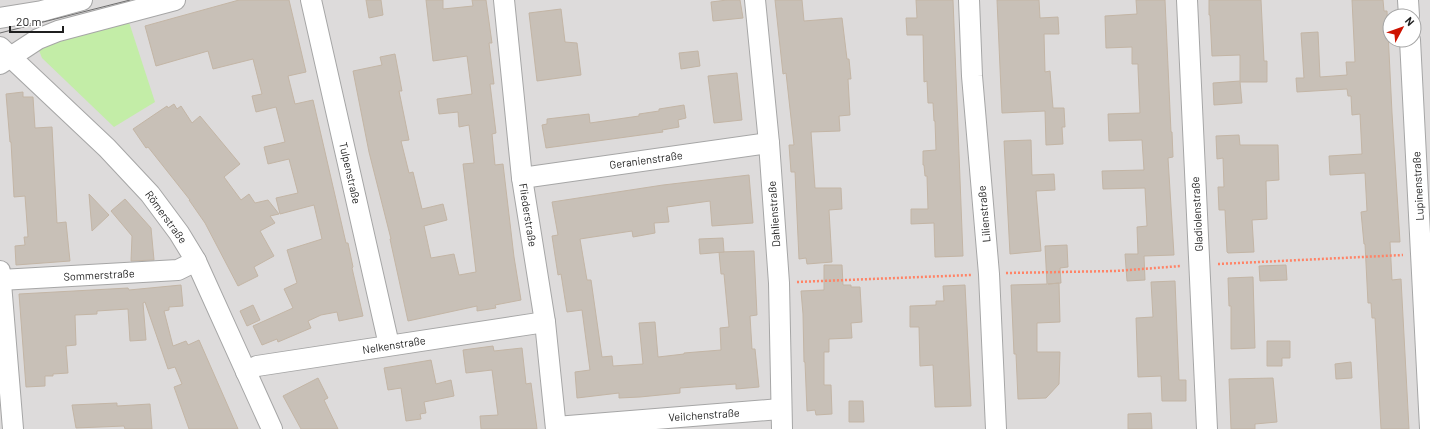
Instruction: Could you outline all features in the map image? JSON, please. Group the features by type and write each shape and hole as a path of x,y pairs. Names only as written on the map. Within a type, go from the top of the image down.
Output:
{"street":[{"path":"0,18 42,11 82,0"},
{"path":"2,53 58,30 175,0"},
{"name":"Tulpenstraße","path":"311,0 389,345"},
{"name":"Fliederstraße","path":"504,0 522,178 544,322 556,428"},
{"name":"Dahlienstraße","path":"755,0 769,143 779,283 780,409 782,429"},
{"name":"Lilienstraße","path":"969,0 972,76 988,274 996,429"},
{"name":"Gladiolenstraße","path":"1187,0 1207,429"},
{"path":"0,32 42,11"},
{"name":"Lupinenstraße","path":"1411,48 1422,110 1421,254 1427,295 1430,428"},
{"name":"Römerstraße","path":"2,53 107,148 150,194 179,233 196,261 272,429"},
{"name":"Geranienstraße","path":"522,178 769,143"},
{"name":"Sommerstraße","path":"0,280 178,270 196,261"},
{"path":"0,271 13,429"},
{"name":"Nelkenstraße","path":"246,372 258,366 544,322"},
{"name":"Veilchenstraße","path":"556,428 780,409"}],"path":[{"path":"779,283 988,274 1116,271 1200,264 1421,254"}],"shaded area":[{"path":"0,0 1430,0 1430,429 0,429"}],"green space":[{"path":"128,19 155,102 114,127 42,58 38,48"}],"building":[{"path":"239,0 289,0 306,72 288,76 295,104 313,100 346,243 348,243 363,316 339,321 337,312 321,315 308,321 311,328 278,342 277,339 262,345 253,326 293,308 284,289 297,283 287,250 322,239 314,205 280,214 276,198 298,193 289,159 268,164 264,147 285,142 276,107 256,112 252,96 262,94 253,59 213,69 208,51 156,66 145,26"},
{"path":"366,0 381,0 383,15 369,18"},
{"path":"426,0 443,0 443,9 473,6 472,0 486,0 492,43 489,43 494,84 490,84 496,133 492,134 495,165 503,164 514,257 521,300 495,305 496,308 477,311 477,306 408,321 391,239 369,152 353,71 382,65 380,57 395,54 402,91 399,91 409,140 401,141 409,173 413,172 422,209 443,204 447,220 424,226 431,258 454,254 459,275 476,272 463,164 474,163 469,125 459,127 458,112 439,114 437,99 472,94 467,56 433,61"},
{"path":"740,0 743,18 713,21 711,2"},
{"path":"775,0 802,0 804,21 842,18 851,79 848,79 850,115 839,116 840,131 811,132 815,188 841,188 842,209 829,210 832,262 807,264 806,258 799,259 795,172 791,172 789,145 794,145 786,73 783,74"},
{"path":"916,0 953,0 963,256 935,257 934,223 911,224 911,209 928,209 927,176 925,176 923,165 923,151 936,150 933,103 928,103 927,81 924,82 923,35 907,35 906,18 917,18"},
{"path":"997,0 1039,0 1040,18 1058,17 1059,34 1044,34 1045,72 1050,71 1053,108 1064,108 1065,127 1062,127 1063,144 1046,145 1045,111 1002,113"},
{"path":"1136,0 1165,0 1173,157 1168,158 1174,255 1144,256 1145,280 1127,281 1125,254 1138,254 1137,227 1147,226 1145,188 1103,189 1102,171 1144,170 1142,140 1109,141 1108,114 1140,113 1138,64 1132,64 1132,47 1106,48 1105,16 1137,14"},
{"path":"1209,0 1261,0 1264,61 1267,61 1267,82 1240,82 1242,103 1214,105 1213,83 1240,81 1240,55 1212,56"},
{"path":"1352,0 1383,0 1382,48 1389,48 1400,242 1390,242 1392,280 1401,279 1409,429 1381,429 1375,318 1372,318 1371,303 1368,303 1365,244 1361,212 1367,211 1365,173 1330,175 1329,156 1362,154 1360,114 1352,115 1351,96 1348,96 1347,89 1297,92 1296,78 1304,78 1301,33 1318,32 1320,77 1347,75 1346,62 1355,62"},
{"path":"561,9 565,42 577,43 581,75 537,81 529,13"},
{"path":"698,51 700,66 681,69 679,53"},
{"path":"737,73 742,120 714,123 708,76"},
{"path":"23,92 23,97 33,97 35,128 52,127 57,223 66,222 70,261 16,265 15,246 25,245 24,237 28,237 25,196 14,197 11,142 6,94"},
{"path":"174,104 177,109 181,106 192,123 200,116 240,164 224,177 241,200 249,194 255,203 268,200 279,214 270,216 275,223 260,231 274,256 254,267 258,276 238,286 205,223 190,200 148,147 146,148 133,129 167,106 168,108"},
{"path":"684,105 686,118 678,120 679,127 662,130 663,132 546,148 542,125 547,124 547,119 589,114 590,123 639,116 639,114 659,111 659,109"},
{"path":"1239,135 1240,145 1278,145 1279,180 1266,181 1267,219 1252,220 1254,252 1228,253 1225,210 1219,210 1218,187 1224,187 1223,158 1217,159 1216,136"},
{"path":"1031,140 1032,175 1054,174 1055,190 1036,191 1041,251 1010,254 1004,141"},
{"path":"749,175 753,223 712,226 710,201 667,207 669,222 654,223 655,233 633,237 632,231 580,239 587,280 591,280 602,357 612,356 613,366 643,364 639,323 655,322 658,357 721,350 720,328 729,327 724,274 721,274 719,252 754,251 757,315 750,316 752,349 755,349 759,387 736,389 736,384 680,388 680,393 640,397 619,398 619,393 577,398 575,372 590,370 582,310 567,312 561,274 558,275 552,236 558,235 552,202 663,185"},
{"path":"89,194 109,215 92,231"},
{"path":"125,199 151,228 154,260 131,261 132,236 111,211"},
{"path":"723,238 724,252 700,254 699,239"},
{"path":"1067,245 1068,267 1060,268 1061,283 1059,283 1060,322 1037,323 1037,352 1060,352 1059,384 1046,398 1018,399 1016,354 1014,354 1011,285 1047,284 1045,246"},
{"path":"824,265 842,265 843,285 860,287 862,322 851,323 852,338 829,339 829,352 824,352 824,385 831,385 832,414 816,415 815,410 807,411 801,291 824,290"},
{"path":"1286,265 1287,280 1260,281 1259,266"},
{"path":"1253,277 1255,348 1231,349 1231,306 1229,306 1228,278"},
{"path":"1175,281 1179,380 1186,380 1186,401 1162,401 1161,376 1138,377 1136,318 1153,317 1151,282"},
{"path":"181,285 183,306 169,307 169,310 164,311 173,346 186,341 188,345 199,340 238,429 189,429 174,387 182,384 175,367 168,369 145,302 143,303 146,340 130,341 128,309 97,311 97,314 75,315 76,345 66,346 68,373 45,376 45,386 26,387 19,294 128,288 129,290"},
{"path":"965,285 971,406 935,407 933,365 920,366 919,327 910,327 910,306 936,305 936,301 944,301 943,286"},
{"path":"253,305 260,320 247,326 240,311"},
{"path":"1267,341 1290,341 1290,358 1282,358 1282,366 1267,366"},
{"path":"493,346 494,351 522,348 526,384 531,383 537,429 481,429 480,416 498,415 492,370 466,373 463,350"},
{"path":"431,360 436,384 451,380 454,396 424,402 426,413 420,414 421,419 406,421 401,388 388,390 384,368"},
{"path":"1351,362 1352,378 1336,379 1335,364"},
{"path":"318,378 328,398 324,400 338,429 301,429 283,396"},
{"path":"1273,378 1277,422 1255,424 1255,429 1231,429 1229,379"},
{"path":"849,401 863,401 864,422 849,422"},
{"path":"117,403 117,406 150,404 152,429 125,429 124,426 76,428 72,405"},
{"path":"1151,413 1152,429 1128,429 1128,414"}],"tram line":[{"path":"0,33 130,0"}]}
